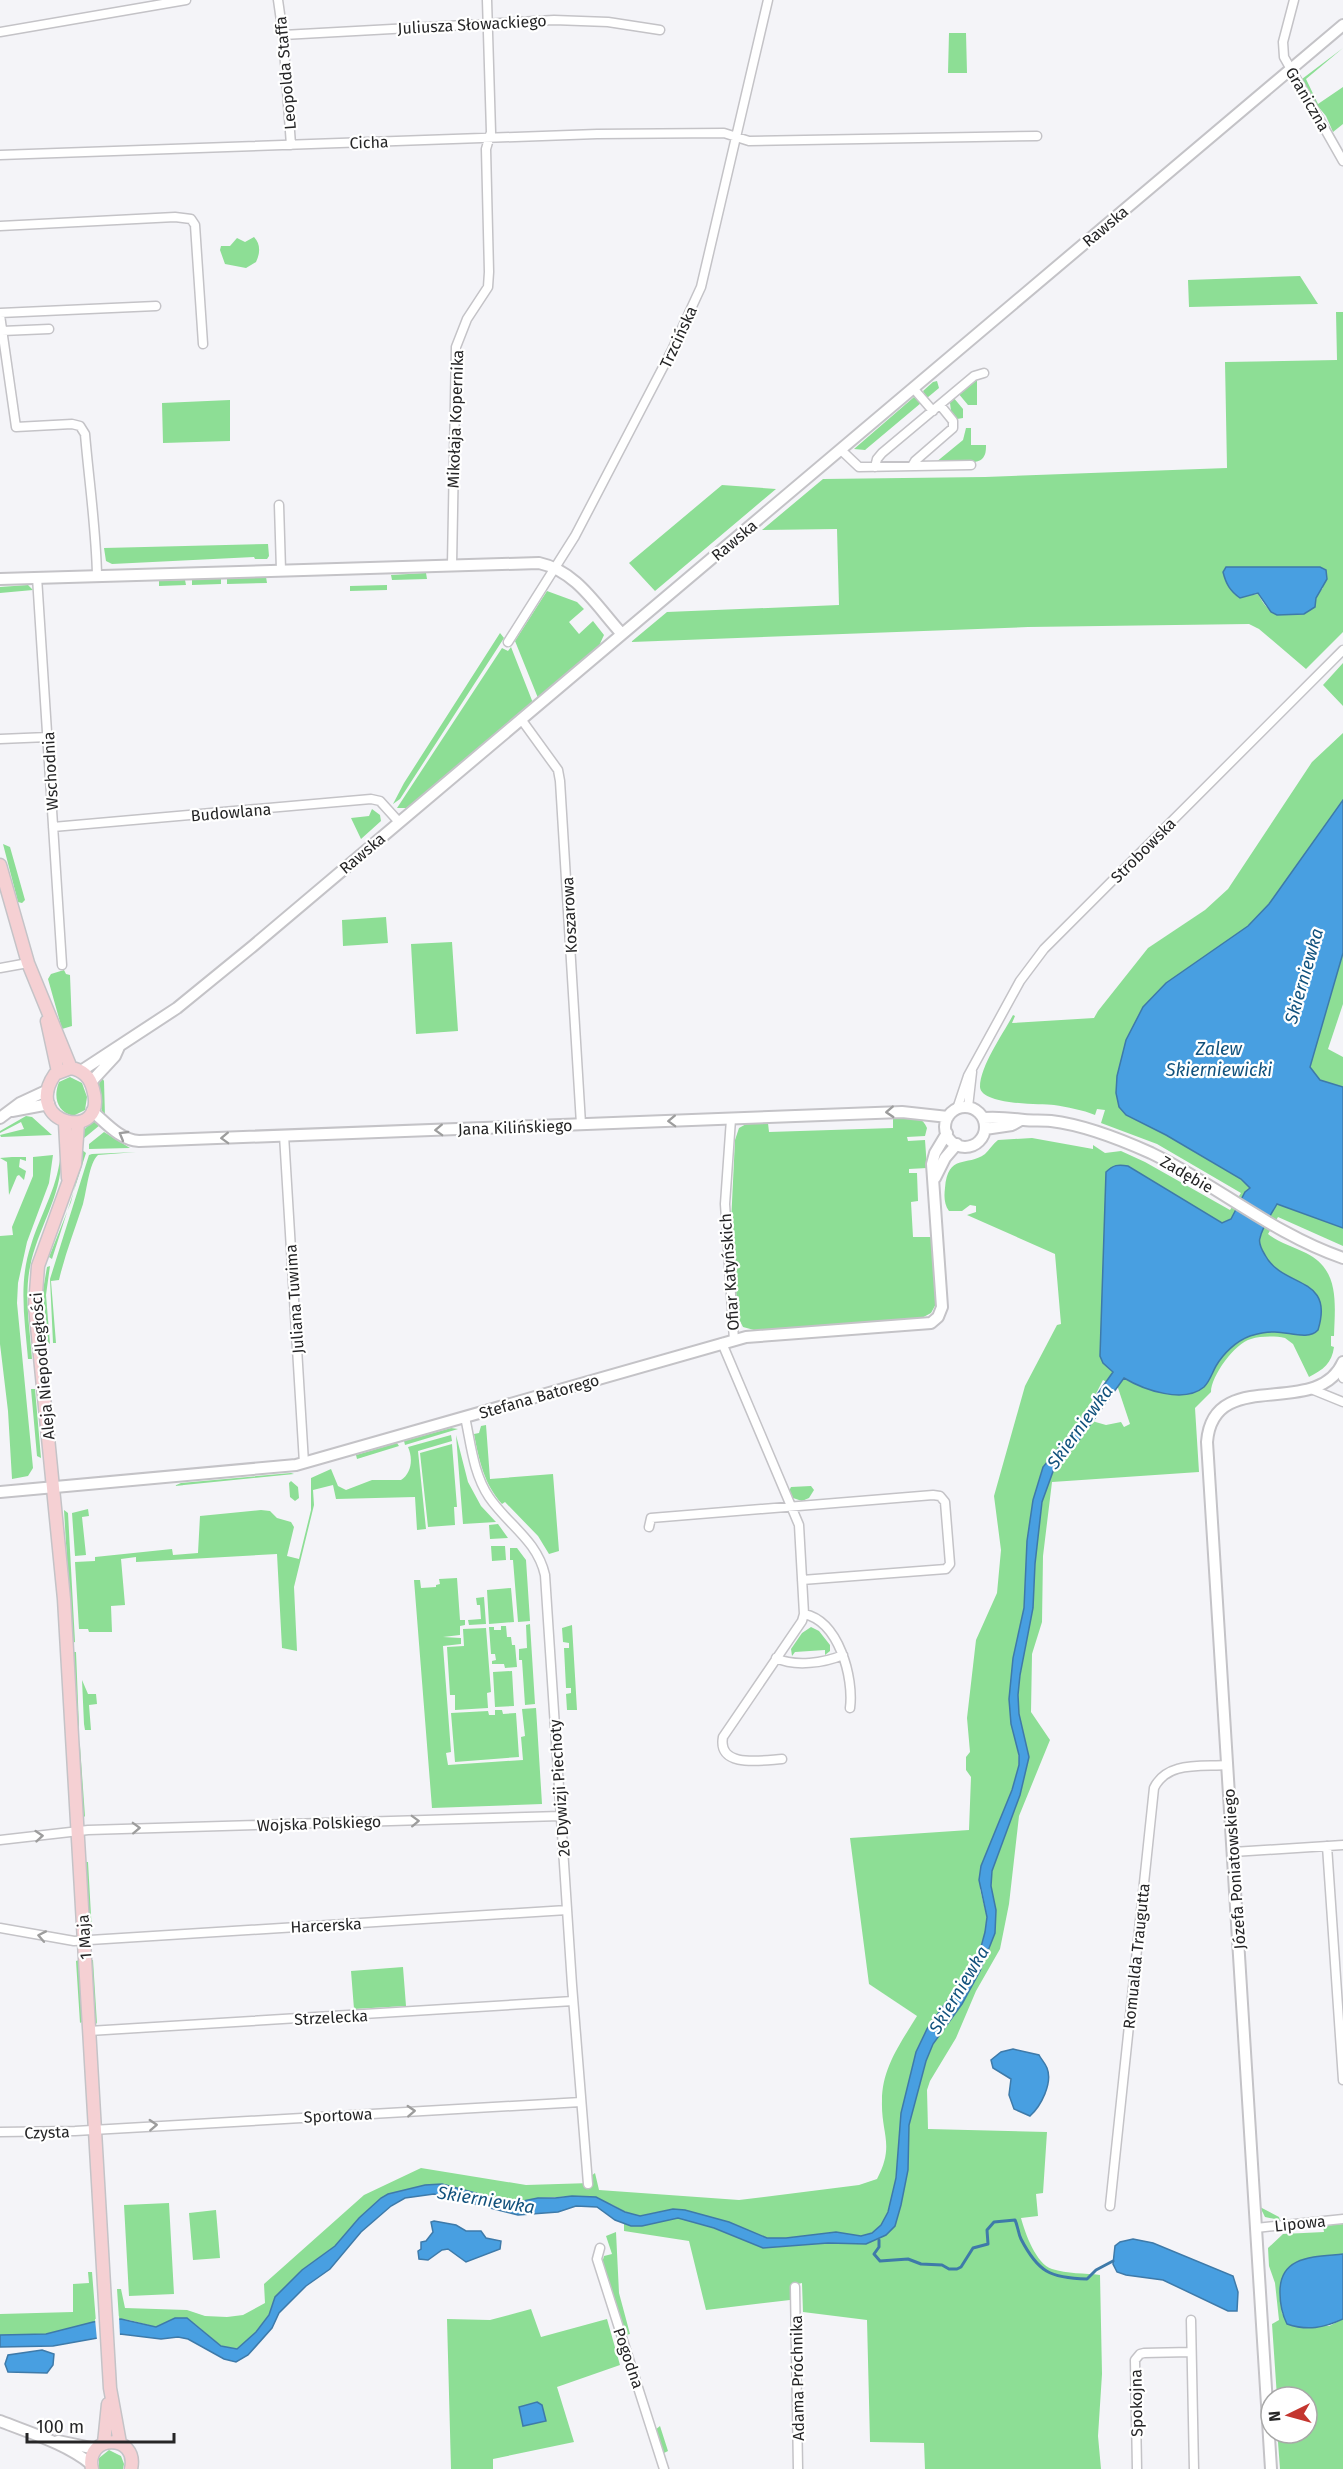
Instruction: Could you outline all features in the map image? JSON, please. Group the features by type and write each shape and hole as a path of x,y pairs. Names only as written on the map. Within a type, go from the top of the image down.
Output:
{"main road":[{"path":"0,865 28,963 45,1008 76,1070 91,1082 95,1099 92,1111 72,1123 54,1114 49,1104 48,1090 52,1079 58,1072 76,1070"},
{"path":"45,1008 49,1038 58,1072"},
{"name":"Aleja Niepodległości","path":"52,1487 35,1287 43,1249 69,1179 72,1123"},
{"name":"1 Maja","path":"52,1487 63,1596 110,2388 120,2443 132,2457 132,2469"},
{"name":"1 Maja","path":"91,2467 90,2459 100,2446 110,2388"},
{"path":"100,2446 120,2443"}],"street":[{"path":"0,32 186,0"},
{"name":"Leopolda Staffa","path":"278,0 283,35 291,145"},
{"name":"Mikołaja Kopernika","path":"452,565 456,346 467,319 488,287 487,0"},
{"name":"Trzcińska","path":"508,642 575,536 672,350 701,286 768,0"},
{"name":"Graniczna","path":"1294,0 1283,42 1284,57 1343,161"},
{"name":"Juliusza Słowackiego","path":"283,35 578,20 660,30"},
{"name":"Rawska","path":"76,1070 119,1047 186,1001 1343,25"},
{"name":"Cicha","path":"0,155 489,137 724,133 756,141 1037,136"},
{"path":"0,226 175,216 191,219 195,225 203,344"},
{"path":"97,575 96,527 85,434 80,426 72,424 16,427 0,314 156,306"},
{"path":"2,331 49,329"},
{"path":"875,467 880,456 974,376 984,373"},
{"path":"912,466 953,428 953,419 913,388"},
{"path":"841,450 857,466 971,465"},
{"path":"279,505 281,570"},
{"path":"0,579 526,562 555,567 571,576 622,634"},
{"name":"Wschodnia","path":"37,577 62,965"},
{"name":"Strobowska","path":"952,1113 965,1081 1020,981 1044,949 1343,650"},
{"name":"Koszarowa","path":"521,719 558,770 560,781 581,1124"},
{"path":"0,739 48,737"},
{"name":"Budowlana","path":"53,827 371,799 380,801 399,822"},
{"path":"0,968 28,963"},
{"name":"Rawska","path":"91,1082 115,1056 119,1047"},
{"name":"Strobowska","path":"968,1107 972,1072"},
{"path":"0,1118 20,1103 48,1090"},
{"path":"11,1111 49,1104"},
{"path":"968,1107 976,1110 984,1123 977,1143 966,1146 957,1144 947,1133 952,1113 968,1107"},
{"name":"Jana Kilińskiego","path":"92,1111 119,1134 131,1140 902,1112 952,1113"},
{"name":"Ofiar Katyńskich","path":"731,1119 725,1204 734,1340"},
{"name":"Zadębie","path":"984,1123 1012,1125 1021,1120 1052,1121 1125,1142 1185,1172 1273,1226 1314,1247 1343,1258"},
{"name":"Stefana Batorego","path":"0,1492 304,1463 734,1340 763,1335 925,1325 935,1321 941,1312 935,1178 932,1169 933,1157 947,1133"},
{"name":"Juliana Tuwima","path":"284,1135 304,1463"},
{"path":"935,1178 945,1158 957,1144"},
{"path":"722,1343 799,1528 804,1614 803,1620 723,1737 722,1744 727,1753 740,1761 782,1759"},
{"name":"Józefa Poniatowskiego","path":"1271,2469 1208,1432 1218,1413 1235,1400 1311,1389 1330,1381 1342,1370"},
{"path":"1311,1389 1343,1402"},
{"name":"26 Dywizji Piechoty","path":"465,1417 481,1484 491,1500 534,1547 544,1570 573,2001 588,2184"},
{"path":"650,1527 651,1518 933,1495 940,1496 946,1506 950,1564 946,1569 802,1580"},
{"path":"804,1614 814,1618 830,1633 843,1655 849,1671 850,1708"},
{"path":"776,1658 795,1663 826,1661 843,1655"},
{"name":"Romualda Traugutta","path":"1110,2206 1154,1788 1161,1777 1175,1769 1227,1765"},
{"name":"Wojska Polskiego","path":"0,1840 77,1830 561,1816"},
{"path":"1233,1852 1343,1845"},
{"path":"1327,1846 1343,2080"},
{"name":"Harcerska","path":"0,1928 64,1940 84,1940 567,1910"},
{"name":"Strzelecka","path":"89,2031 573,2001"},
{"name":"Sportowa","path":"95,2130 581,2102"},
{"name":"Czysta","path":"0,2132 95,2130"},
{"name":"Lipowa","path":"1256,2228 1343,2219"},
{"name":"Pogodna","path":"600,2248 597,2259 664,2469"},
{"name":"Adama Próchnika","path":"795,2287 798,2469"},
{"path":"1191,2320 1194,2469"},
{"name":"Spokojna","path":"1137,2469 1135,2363 1137,2356 1144,2353 1191,2352"},
{"path":"0,2421 46,2439 82,2457 91,2467"},
{"path":"46,2439 100,2446"}],"green space":[{"path":"949,33 966,33 967,73 948,73"},
{"path":"1343,48 1306,79 1318,104 1343,87 1343,124 1333,132 1326,116 1316,104 1302,79"},
{"path":"254,237 259,249 256,262 246,268 225,264 220,250 221,246 230,246 237,238 245,242"},
{"path":"1300,276 1318,304 1189,307 1188,280"},
{"path":"1336,312 1343,312 1343,632 1306,669 1259,629 1249,624 1028,627 631,642 667,612 839,605 837,529 762,530 823,479 985,477 1227,468 1225,362 1337,360","holes":["1226,567 1320,567 1323,588 1304,614 1288,615 1271,611 1258,594 1240,597"]},
{"path":"977,378 977,405 968,405 958,393"},
{"path":"937,381 939,388 927,398 923,391"},
{"path":"914,397 921,403 865,450 854,449"},
{"path":"953,397 963,409 963,418 957,419 951,411 950,403"},
{"path":"230,400 230,441 163,443 162,403"},
{"path":"966,428 971,428 971,445 986,445 982,459 967,463 935,463 963,440"},
{"path":"722,485 776,489 655,591 629,563"},
{"path":"268,544 267,559 255,559 254,557 112,564 106,561 104,548"},
{"path":"426,573 427,579 392,580 391,575"},
{"path":"266,577 267,583 227,584 227,579"},
{"path":"221,578 221,584 192,585 192,580"},
{"path":"185,580 186,585 159,586 159,581"},
{"path":"28,585 33,590 0,593 0,587"},
{"path":"387,585 387,590 350,591 350,586"},
{"path":"547,591 577,602 584,609 569,622 579,634 593,621 604,635 598,648 538,698 515,641"},
{"path":"500,633 504,638 400,799 393,804 404,783"},
{"path":"511,647 533,703 421,798 407,808 397,808 502,648 508,651"},
{"path":"1343,663 1343,706 1323,685"},
{"path":"1343,733 1343,1004 1328,1049 1343,1057 1343,1246 1278,1217 1268,1234 1306,1253 1325,1268 1335,1300 1334,1336 1331,1336 1333,1353 1319,1372 1309,1377 1293,1344 1285,1338 1255,1338 1245,1342 1231,1353 1219,1369 1211,1392 1195,1408 1199,1472 1052,1482 1043,1556 1042,1622 1032,1654 1031,1712 1050,1740 1019,1816 1009,1904 1000,1949 976,1991 956,2038 927,2090 928,2129 1047,2132 1043,2193 1036,2194 1038,2216 1021,2218 1036,2255 1046,2266 1064,2272 1100,2275 1102,2374 1098,2436 1101,2469 925,2469 924,2443 870,2442 867,2320 803,2312 802,2283 790,2286 790,2300 706,2310 689,2241 624,2231 624,2223 642,2226 678,2218 714,2228 763,2248 828,2243 866,2244 886,2235 895,2226 908,2170 909,2125 926,2061 933,2044 962,2004 980,1971 995,1933 996,1910 991,1886 992,1871 1020,1795 1029,1757 1019,1714 1018,1695 1033,1608 1042,1502 1055,1466 1079,1440 1092,1421 1106,1425 1121,1422 1124,1427 1130,1424 1118,1388 1103,1380 1084,1417 1043,1467 1033,1500 1027,1541 1024,1608 1013,1658 1019,1765 1012,1790 981,1866 980,1889 987,1917 985,1932 981,1947 967,1973 927,2029 916,2052 901,2113 896,2178 888,2212 881,2225 872,2233 861,2236 836,2232 767,2238 673,2209 640,2216 625,2212 613,2205 577,2196 538,2198 513,2203 442,2184 388,2194 359,2218 335,2246 302,2270 275,2297 269,2315 256,2332 237,2349 221,2346 195,2324 164,2323 156,2327 119,2319 117,2289 121,2289 125,2308 187,2310 205,2316 243,2315 265,2303 264,2284 364,2195 421,2168 526,2185 591,2183 591,2176 595,2173 599,2190 739,2200 859,2185 877,2179 886,2148 882,2112 885,2078 898,2046 917,2016 869,1984 850,1838 969,1830 971,1777 966,1770 966,1757 970,1752 967,1718 976,1640 997,1593 1001,1550 994,1496 1025,1386 1057,1325 1061,1324 1055,1254 967,1215 976,1212 976,1206 970,1205 962,1211 949,1211 945,1197 947,1177 954,1165 978,1158 998,1140 1032,1138 1093,1149 1093,1145 1105,1153 1121,1151 1145,1162 1230,1210 1241,1193 1157,1144 1101,1123 1105,1110 1097,1109 1095,1115 1054,1105 1000,1100 983,1093 980,1087 981,1079 988,1060 1013,1015 1015,1016 1012,1023 1094,1018 1148,948 1205,910 1228,889 1312,762"},
{"path":"372,809 380,815 381,821 361,839 351,818 369,816"},
{"path":"3,844 10,847 25,900 22,903 18,902"},
{"path":"386,917 388,943 343,946 342,920"},
{"path":"452,942 458,1031 416,1034 411,944"},
{"path":"64,970 70,975 72,1026 62,1029 48,979 51,974"},
{"path":"101,1076 104,1081 105,1117 99,1096"},
{"path":"70,1077 82,1083 87,1097 85,1110 73,1116 60,1107 56,1093 59,1082"},
{"path":"26,1116 32,1117 52,1135 1,1137 0,1135 24,1129 21,1122 0,1133"},
{"path":"893,1117 917,1118 927,1128 925,1136 907,1137 908,1141 925,1140 927,1168 909,1169 909,1173 917,1173 918,1201 911,1202 913,1237 933,1237 937,1302 931,1313 918,1320 754,1330 743,1327 738,1317 731,1223 735,1140 739,1128 748,1123 768,1123 769,1132 893,1128"},
{"path":"94,1119 100,1125 83,1139 83,1131"},
{"path":"104,1132 130,1148 89,1149 89,1144"},
{"path":"61,1149 59,1180 34,1252 28,1278 27,1301 32,1359 28,1359 24,1302 27,1259 57,1175"},
{"path":"81,1149 86,1153 74,1192 78,1174"},
{"path":"136,1152 98,1155 92,1164 83,1204 59,1280 51,1281 56,1343 53,1343 50,1279 89,1155"},
{"path":"53,1155 49,1183 27,1242 18,1283 17,1303 33,1468 28,1476 12,1479 8,1411 0,1344 0,1236 13,1235 12,1227 33,1176 33,1157"},
{"path":"26,1157 26,1161 20,1159 19,1167 26,1171 24,1180 19,1175 17,1176 9,1195 7,1162 0,1158"},
{"path":"67,1211 52,1259 49,1257"},
{"path":"50,1266 46,1295 50,1344 47,1341 43,1290 47,1267"},
{"path":"31,1389 35,1389 41,1458 37,1456"},
{"path":"486,1425 490,1479 553,1474 559,1551 549,1554 538,1536 505,1502 502,1504 491,1488 480,1462 474,1434 479,1433 481,1426"},
{"path":"451,1428 458,1429 405,1445 404,1441"},
{"path":"451,1435 452,1441 418,1451 426,1529 417,1530 415,1497 336,1499 333,1485 313,1490 314,1505 294,1587 297,1651 282,1648 277,1554 136,1562 136,1557 121,1559 125,1605 111,1606 112,1632 89,1632 88,1629 79,1629 75,1562 95,1561 95,1557 172,1549 173,1555 198,1553 200,1516 261,1510 270,1511 277,1518 291,1522 294,1527 287,1556 299,1559 311,1510 311,1478 331,1469 338,1486 346,1490 372,1480 401,1480 405,1477 410,1465 411,1456 408,1447"},
{"path":"456,1435 468,1482 481,1506 496,1522 463,1524"},
{"path":"397,1443 399,1446 357,1459 356,1455"},
{"path":"452,1444 457,1507 454,1507 455,1525 428,1527 420,1453"},
{"path":"294,1474 174,1486 181,1483"},
{"path":"291,1481 298,1487 299,1498 295,1501 290,1497 289,1483"},
{"path":"811,1486 814,1490 809,1498 802,1501 793,1498 789,1491 791,1487"},
{"path":"88,1509 89,1516 82,1517 86,1555 75,1556 72,1513"},
{"path":"64,1510 68,1513 75,1642 72,1643"},
{"path":"498,1524 508,1538 490,1539 489,1525"},
{"path":"491,1546 505,1546 506,1560 492,1561"},
{"path":"510,1548 517,1548 526,1560 530,1621 518,1622"},
{"path":"457,1578 460,1620 465,1620 465,1625 460,1626 460,1635 443,1637 461,1638 461,1644 443,1646 451,1752 446,1753 448,1765 523,1760 521,1737 525,1736 522,1709 536,1708 542,1804 432,1808 414,1580 420,1580 421,1588 436,1587 440,1584 439,1579"},
{"path":"511,1588 514,1622 489,1624 487,1590"},
{"path":"484,1597 486,1624 469,1625 468,1620 481,1619 480,1605 477,1605 476,1598"},
{"path":"530,1624 535,1704 525,1705 522,1660 519,1660 519,1649 527,1648 526,1625"},
{"path":"572,1625 577,1710 567,1710 566,1694 571,1693 571,1688 566,1688 564,1648 569,1648 569,1643 563,1642 562,1628"},
{"path":"501,1626 506,1626 507,1637 511,1637 512,1645 515,1645 517,1667 505,1668 504,1664 492,1664 492,1661 496,1660 495,1654 491,1654 489,1627 501,1630"},
{"path":"811,1627 819,1631 830,1645 830,1651 825,1655 825,1650 795,1652 792,1656 791,1649 802,1633"},
{"path":"486,1628 491,1692 487,1693 488,1708 455,1710 455,1695 450,1695 447,1647 464,1646 463,1629"},
{"path":"73,1652 76,1652 79,1727 77,1726"},
{"path":"512,1671 514,1706 495,1707 493,1672"},
{"path":"82,1680 88,1694 96,1694 97,1704 89,1705 91,1730 85,1730"},
{"path":"495,1710 502,1710 503,1714 516,1713 519,1757 455,1762 451,1713 488,1711 489,1715 495,1715"},
{"path":"80,1746 85,1816 83,1818 79,1748"},
{"path":"85,1862 88,1862 92,1933 89,1930"},
{"path":"79,1960 83,2021 80,2023 76,1961"},
{"path":"91,1960 93,1960 97,2024 95,2021"},
{"path":"403,1967 406,2006 354,2009 351,1971"},
{"path":"169,2203 174,2294 129,2296 124,2205"},
{"path":"1260,2207 1279,2217 1280,2220 1265,2217"},
{"path":"216,2210 220,2258 193,2260 189,2213"},
{"path":"1343,2224 1343,2254 1314,2258 1280,2284 1282,2314 1329,2326 1343,2319 1343,2469 1280,2469 1278,2445 1319,2445 1319,2385 1276,2385 1272,2324 1279,2320 1268,2248 1283,2234 1324,2232 1323,2226"},
{"path":"616,2232 619,2293 630,2334 626,2335 602,2263 604,2256 612,2254 606,2236"},
{"path":"88,2272 92,2272 96,2322 46,2334 0,2335 0,2314 73,2312 73,2284 89,2283"},
{"path":"531,2309 541,2337 607,2319 620,2365 557,2387 574,2442 493,2459 493,2469 451,2469 447,2319 490,2320"},
{"path":"660,2426 668,2451 664,2453 655,2430"},
{"path":"109,2450 121,2456 123,2469 99,2469 99,2458"}],"water":[{"path":"1226,567 1320,567 1326,570 1327,579 1316,598 1315,607 1304,614 1277,615 1271,612 1258,593 1240,598 1234,593 1224,576 1223,572"},
{"name":"Zalew Skierniewicki","path":"1343,800 1343,953 1310,1067 1320,1080 1343,1087 1343,1228 1277,1204 1265,1225 1260,1240 1263,1251 1273,1266 1305,1285 1319,1300 1321,1312 1318,1330 1309,1335 1270,1332 1245,1338 1230,1348 1216,1366 1208,1382 1196,1392 1175,1395 1153,1391 1124,1378 1079,1440 1055,1466 1042,1502 1033,1608 1018,1695 1019,1714 1029,1757 1020,1795 992,1871 991,1886 996,1910 995,1933 980,1971 962,2004 933,2044 926,2061 909,2125 908,2170 895,2226 886,2235 866,2244 828,2243 763,2248 714,2228 678,2218 642,2226 631,2226 615,2220 597,2207 576,2206 558,2212 518,2215 434,2194 405,2198 391,2206 361,2232 330,2269 306,2286 279,2313 272,2328 248,2355 236,2362 224,2359 188,2339 178,2337 161,2339 120,2334 53,2346 0,2347 0,2335 46,2334 93,2322 121,2319 156,2327 175,2318 187,2318 221,2346 237,2349 256,2332 269,2315 275,2297 302,2270 335,2246 359,2218 381,2198 388,2194 425,2185 442,2184 513,2203 538,2198 596,2197 625,2212 640,2216 673,2209 685,2210 729,2222 767,2238 836,2232 861,2236 872,2233 881,2225 888,2212 896,2178 901,2113 916,2052 927,2029 967,1973 981,1947 985,1932 987,1917 979,1880 981,1866 1012,1790 1019,1765 1009,1699 1013,1658 1024,1608 1027,1541 1033,1500 1043,1467 1084,1417 1113,1372 1103,1363 1100,1356 1106,1172 1116,1166 1128,1166 1222,1223 1231,1219 1245,1192 1250,1188 1241,1179 1166,1135 1126,1115 1119,1107 1116,1093 1117,1076 1126,1040 1143,1007 1166,983 1248,926 1269,904"},
{"path":"1013,2049 1039,2055 1047,2068 1048,2080 1045,2094 1030,2116 1014,2109 1009,2095 1011,2079 993,2068 991,2060 1001,2052"},
{"path":"431,2222 456,2225 466,2231 481,2231 486,2238 501,2241 500,2249 466,2262 448,2249 442,2250 428,2260 419,2259 418,2251 421,2249 421,2242 426,2241 433,2232"},
{"path":"1133,2239 1153,2243 1233,2276 1238,2292 1237,2311 1228,2311 1163,2280 1117,2272 1113,2264 1115,2246 1120,2242"},
{"path":"1343,2254 1343,2319 1315,2328 1287,2324 1280,2297 1281,2281 1285,2271 1301,2260"},
{"path":"42,2350 54,2354 53,2365 47,2373 8,2372 5,2364 8,2355"},
{"path":"537,2402 542,2405 546,2421 523,2426 519,2407"}],"pier":[{"path":"119,2316 120,2337 97,2340 95,2319"}],"waterway":[{"path":"879,2240 879,2247 874,2254 880,2261 908,2259 921,2264 942,2265 949,2269 957,2269 961,2267 973,2248 988,2244 987,2230 994,2222 1015,2220 1021,2239 1033,2259 1054,2275 1087,2279 1096,2270 1113,2261"}],"water label":[{"name":"Skierniewka","path":"1304,976"},
{"name":"Skierniewka","path":"1080,1427"},
{"name":"Skierniewka","path":"959,1990"},
{"name":"Skierniewka","path":"486,2200"}]}
